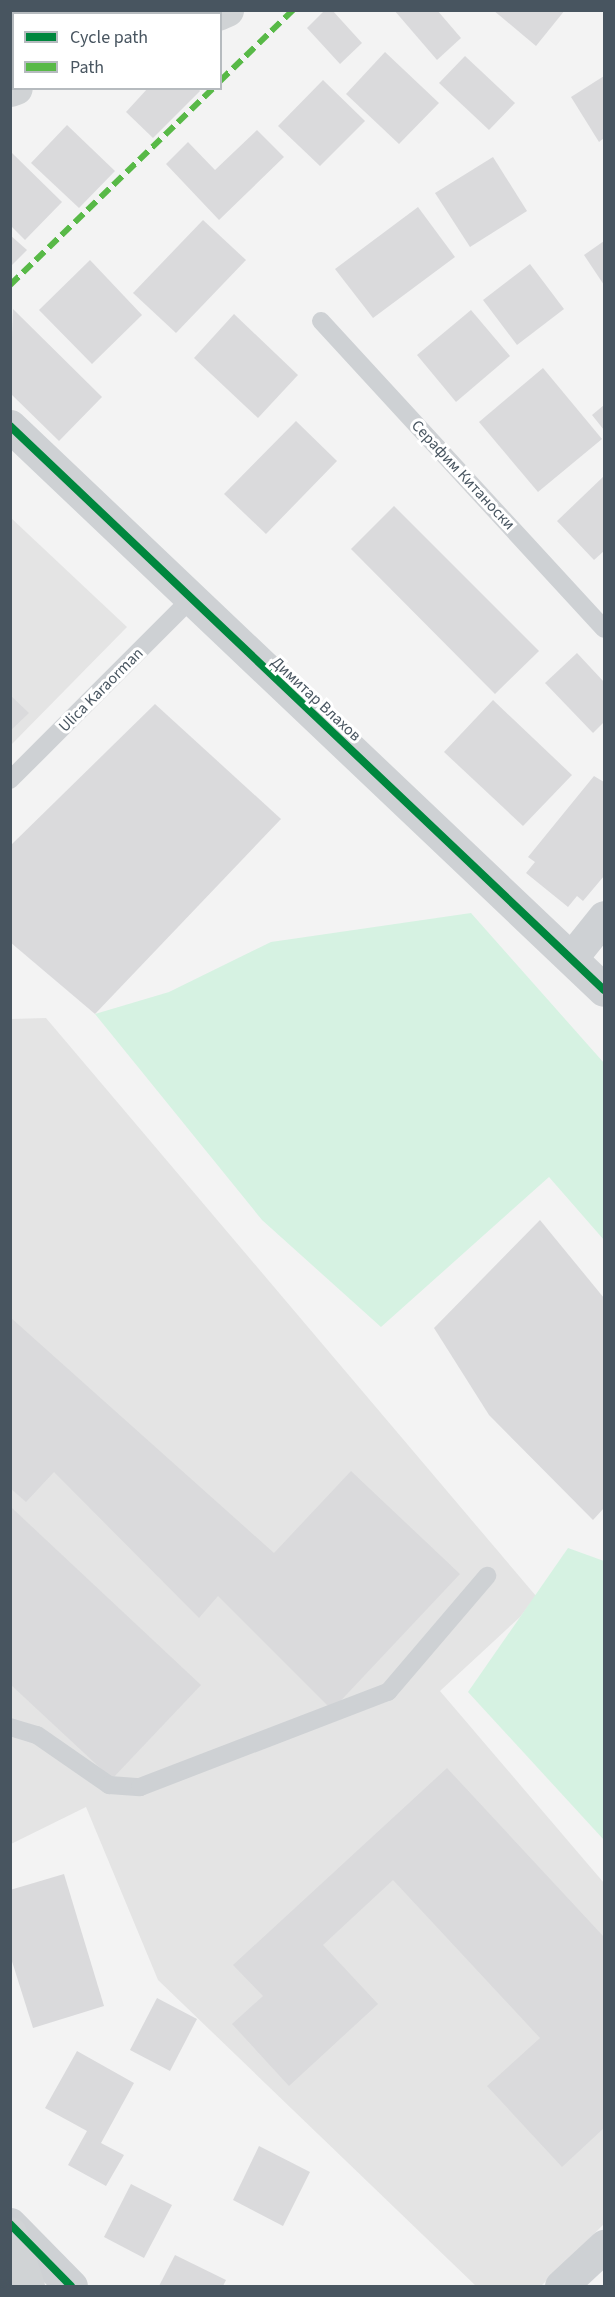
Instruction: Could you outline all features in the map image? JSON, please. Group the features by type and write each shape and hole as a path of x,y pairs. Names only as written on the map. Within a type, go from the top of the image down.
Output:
{"main road":[{"path":"10,2233 28,2286"}],"street":[{"name":"Димитар Влахов","path":"10,426 572,957 604,990"},
{"path":"572,957 604,916"},
{"path":"10,2224 71,2286"},
{"path":"561,2286 604,2247"}],"lane":[{"name":"Серафим Китаноски","path":"321,321 604,629"},
{"name":"Ulica Karaorman","path":"10,780 191,599"},
{"path":"10,1727 37,1735 109,1785 140,1786 388,1692 487,1576"}],"shaded area":[{"path":"10,517 127,627 11,745 10,745"},
{"path":"46,1018 536,1596 520,1617 440,1691 604,1883 604,2224 541,2286 476,2286 158,1980 86,1807 11,1844 10,1019"}],"green space":[{"path":"471,913 604,1063 604,1240 549,1177 381,1327 262,1220 95,1014 169,992 271,942"},
{"path":"568,1548 604,1561 604,1840 468,1692"}],"building":[{"path":"325,10 332,10 362,43 340,64 307,28"},
{"path":"394,10 437,10 461,38 437,60"},
{"path":"493,10 565,10 536,46"},
{"path":"385,52 439,103 399,144 346,94"},
{"path":"465,56 515,103 489,130 439,83"},
{"path":"604,76 604,138 599,142 571,97"},
{"path":"323,80 365,121 320,166 278,126"},
{"path":"146,90 200,91 153,138 126,112"},
{"path":"67,125 115,171 79,208 31,163"},
{"path":"257,130 284,157 219,220 166,164 188,142 215,170"},
{"path":"10,151 62,202 25,240 10,225"},
{"path":"493,157 527,211 470,247 435,193"},
{"path":"418,207 455,257 373,318 335,269"},
{"path":"203,220 246,260 176,333 133,293"},
{"path":"10,235 27,250 10,267"},
{"path":"604,241 604,285 584,255"},
{"path":"90,260 142,315 92,364 39,310"},
{"path":"530,264 564,309 517,345 483,300"},
{"path":"13,309 102,397 59,441 10,393"},
{"path":"471,310 510,356 456,402 417,355"},
{"path":"234,314 298,375 258,418 194,358"},
{"path":"543,368 602,439 538,492 479,422"},
{"path":"604,405 604,430 592,415"},
{"path":"296,421 337,461 266,534 224,494"},
{"path":"604,476 604,551 594,560 557,521"},
{"path":"394,506 539,651 495,694 351,549"},
{"path":"577,653 604,682 604,722 593,733 545,683"},
{"path":"10,695 29,713 10,731"},
{"path":"493,700 572,775 523,826 444,752"},
{"path":"155,704 281,819 95,1014 10,942 10,846"},
{"path":"594,776 604,782 604,876 583,901 577,896 568,907 526,873 535,862 528,857"},
{"path":"540,1220 604,1298 604,1508 593,1520 489,1415 434,1328"},
{"path":"10,1317 274,1553 351,1471 460,1574 332,1710 218,1596 199,1618 54,1472 26,1502 10,1488"},
{"path":"12,1508 201,1685 112,1779 10,1684"},
{"path":"447,1768 604,1937 604,2128 562,2167 487,2086 540,2038 393,1880 323,1945 378,2004 289,2086 232,2024 263,1996 233,1965"},
{"path":"64,1874 104,2006 33,2028 10,1955 10,1890"},
{"path":"157,1998 197,2019 170,2071 130,2050"},
{"path":"77,2051 134,2083 101,2143 124,2155 106,2186 68,2165 87,2131 45,2108"},
{"path":"259,2146 310,2172 283,2226 233,2200"},
{"path":"131,2184 172,2205 144,2258 104,2237"},
{"path":"175,2255 226,2280 223,2286 159,2286"}],"marked path":[{"path":"222,79 293,10"},
{"path":"10,285 211,90"}],"cycle path":[{"path":"10,426 604,990"},
{"path":"10,2224 71,2286"}]}
